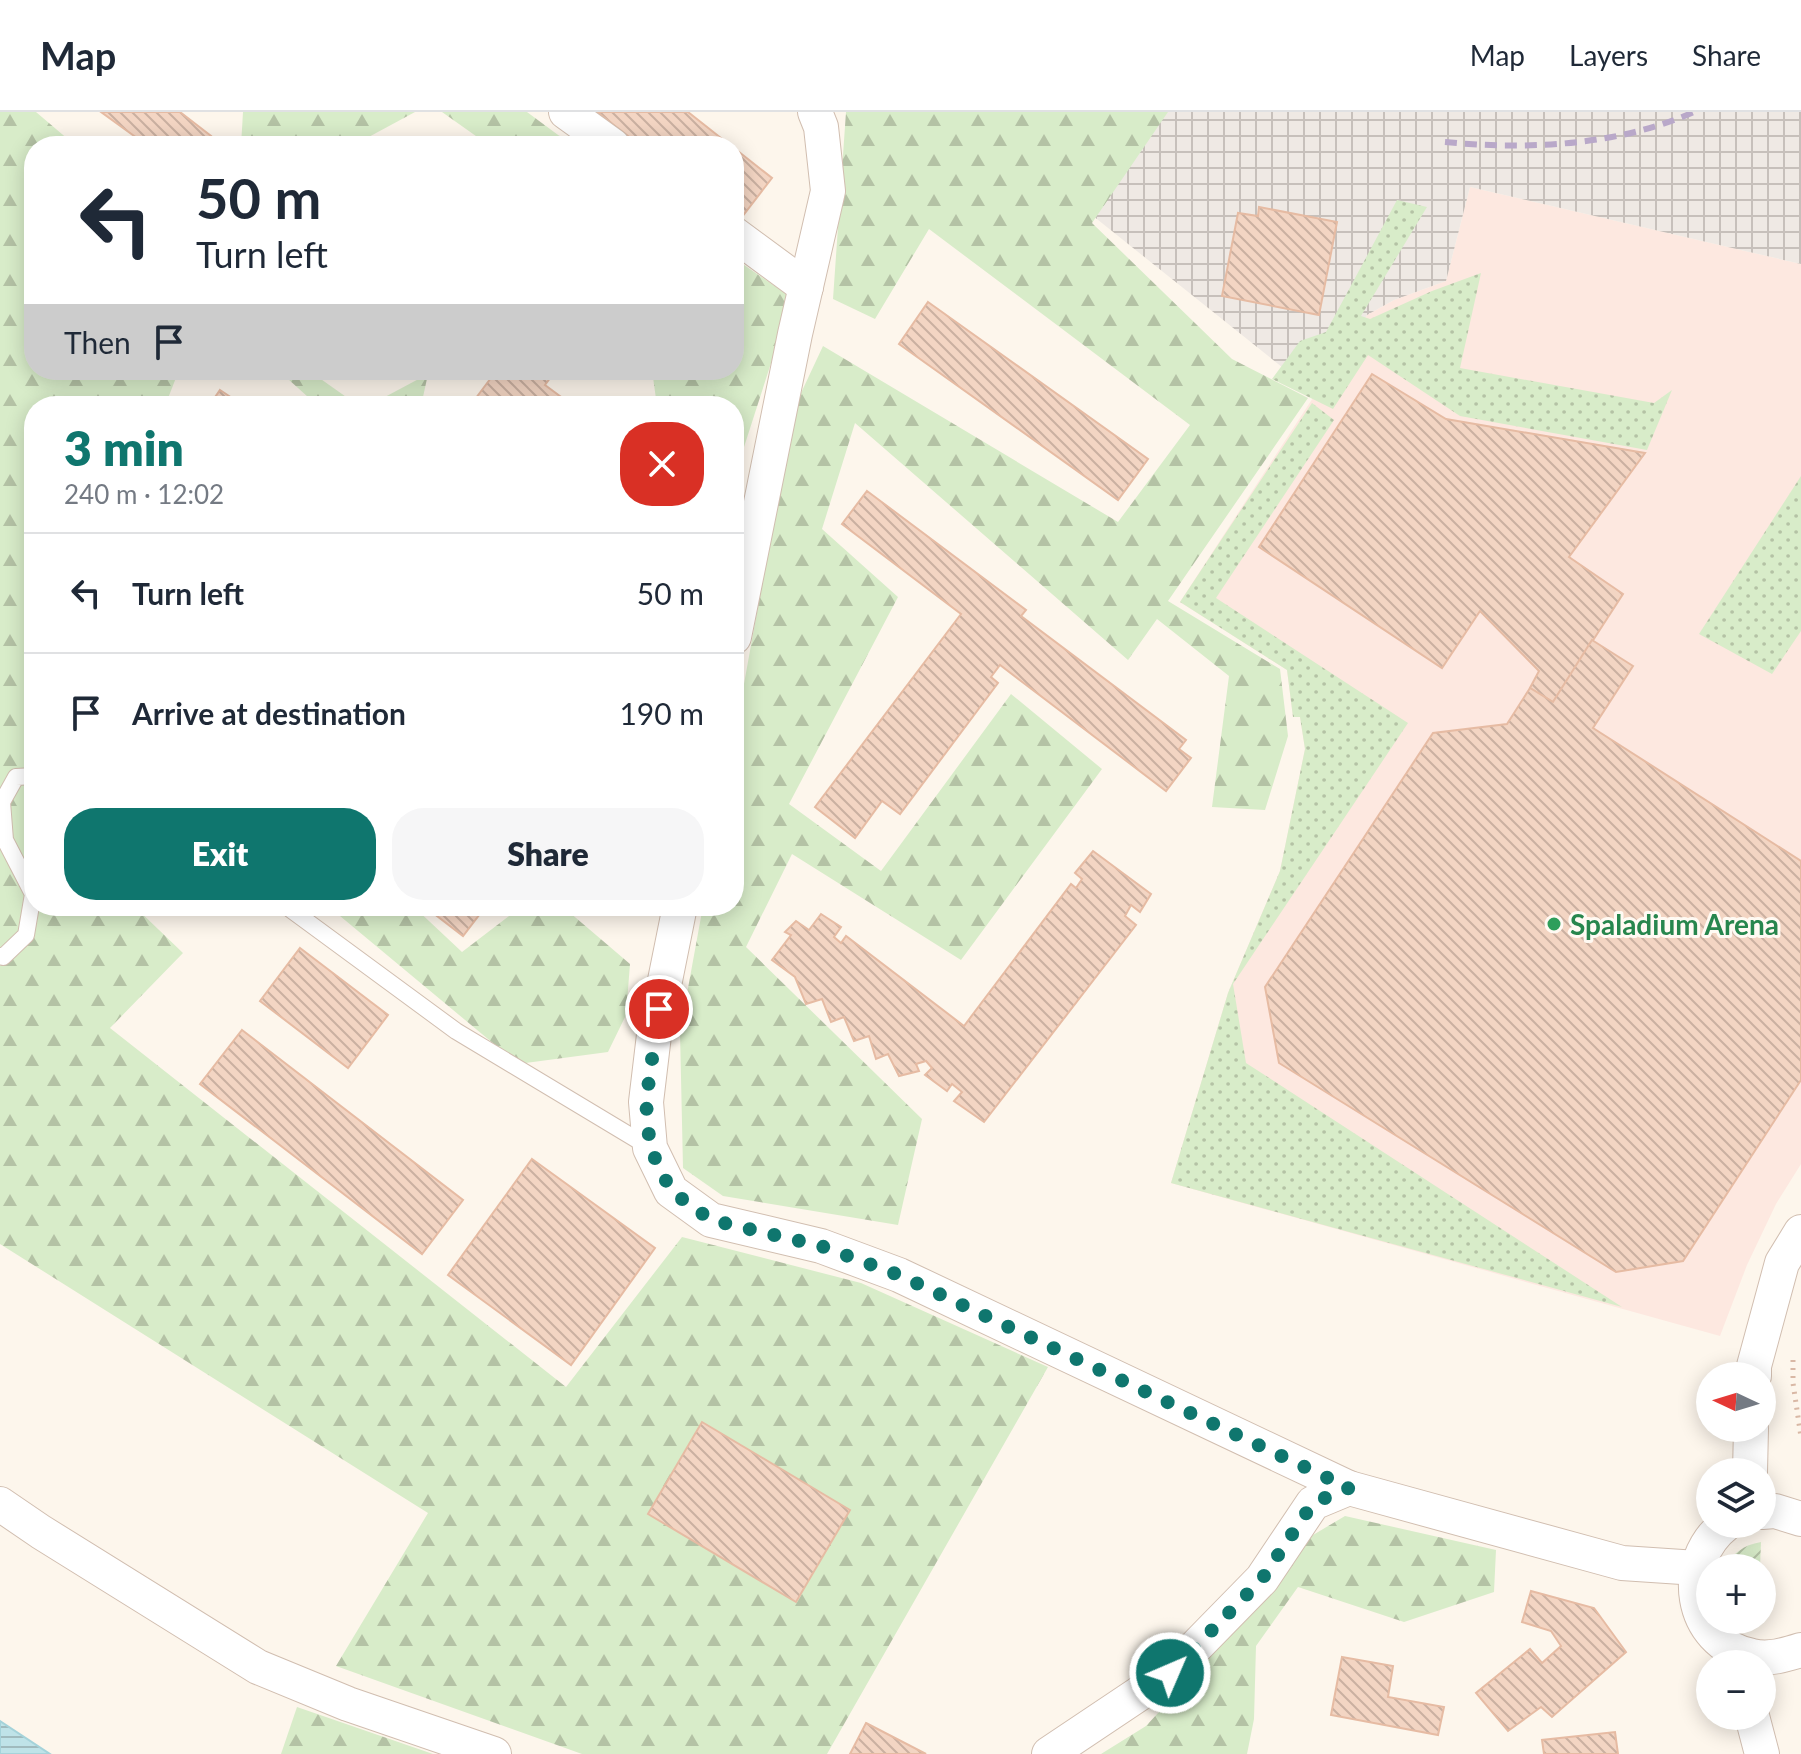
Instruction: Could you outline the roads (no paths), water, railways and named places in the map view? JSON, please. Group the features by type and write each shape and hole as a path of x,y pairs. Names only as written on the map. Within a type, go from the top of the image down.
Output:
{"street":[{"path":"566,112 599,136"},
{"path":"744,588 828,191 821,127 815,112"},
{"path":"744,241 806,287"},
{"path":"678,916 654,1035 646,1102 650,1148 671,1191 711,1220 821,1246 899,1275 1349,1488 1622,1563 1696,1568"},
{"path":"1755,1362 1782,1263 1801,1232"},
{"path":"1049,1754 1170,1673 1262,1579 1313,1503 1349,1488"},
{"path":"0,1504 258,1667 348,1704 494,1754"},
{"path":"1776,1511 1801,1519"},
{"path":"1714,1634 1734,1650"},
{"path":"1776,1657 1801,1650"},
{"path":"1756,1730 1762,1754"}],"lane":[{"path":"24,777 16,777 2,802 5,840 24,877"},
{"path":"0,956 3,957 26,935 29,916"},
{"path":"300,916 456,1031 650,1148"}],"water":[{"path":"0,1721 50,1754 0,1754"}],"railway":[{"path":"1445,142 1508,145 1571,143 1634,132 1694,112"}],"place":[{"name":"Spaladium Arena","path":"1554,924"}]}
